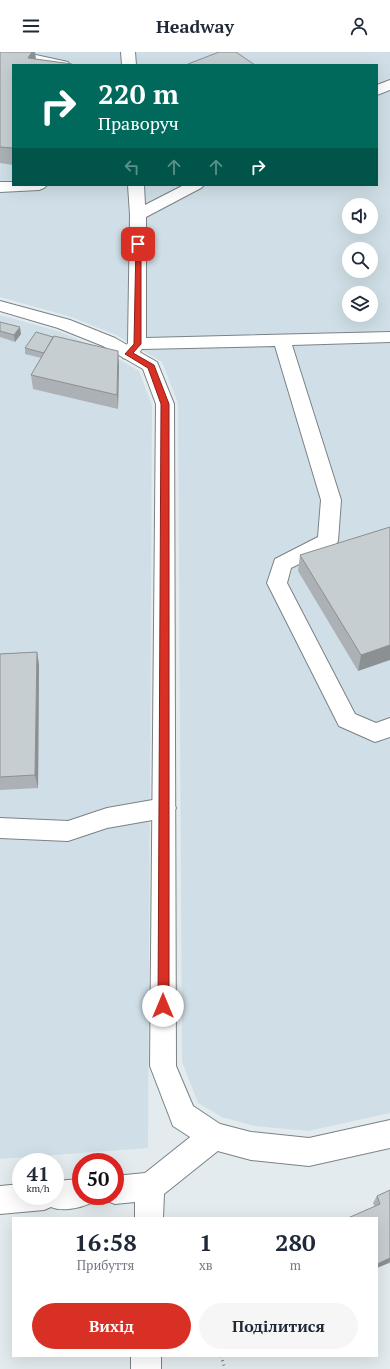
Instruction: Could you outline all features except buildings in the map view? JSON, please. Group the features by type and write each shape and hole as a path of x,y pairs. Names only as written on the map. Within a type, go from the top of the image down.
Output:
{"main road":[{"path":"3,52 58,64"},
{"path":"63,64 67,52"},
{"path":"128,52 128,64"},
{"path":"378,90 390,84"},
{"path":"0,187 20,186"},
{"path":"136,186 138,215 133,349 151,366 165,404 163,1066 183,1116 214,1136 251,1146 310,1152 390,1134"},
{"path":"138,215 194,186"},
{"path":"0,306 64,324 109,342 133,349 282,340 390,337"},
{"path":"282,340 331,500 328,541 282,564 277,583 347,720 375,733 390,728"},
{"path":"0,828 68,831 107,818 164,808"},
{"path":"124,1189 150,1187 214,1136"},
{"path":"149,1217 150,1187"},
{"path":"0,1200 12,1199"},
{"path":"146,1357 146,1369"}],"path":[{"path":"221,1357 225,1369"}],"shaded area":[{"path":"0,52 390,52 390,1113 308,1131 254,1126 222,1117 198,1103 182,1062 178,403 162,362 116,335 71,317 0,297"},
{"path":"0,315 58,331 101,349 139,371 152,405 148,1148 64,1154 64,1153 12,1153 12,1158 0,1159"}],"route":[{"path":"138,244 137,344 129,354 151,366 165,404 163,1006"}]}
